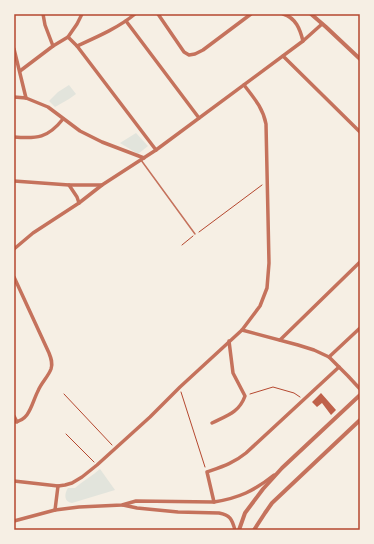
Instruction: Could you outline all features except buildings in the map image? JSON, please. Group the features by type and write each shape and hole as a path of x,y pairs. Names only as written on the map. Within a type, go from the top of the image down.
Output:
{"street":[{"path":"43,14 45,25 53,46"},
{"path":"19,69 68,37 82,14"},
{"path":"77,46 126,21 134,14"},
{"path":"158,14 184,52 189,55 203,50 251,14"},
{"path":"284,14 291,17 297,23 303,40"},
{"path":"311,14 360,59"},
{"path":"126,21 199,118"},
{"path":"14,249 33,233 156,150 283,56 322,24"},
{"path":"68,37 77,46 156,150"},
{"path":"14,48 26,98"},
{"path":"283,56 360,132"},
{"path":"14,63 19,69"},
{"path":"14,481 58,486 72,483 82,477 98,465 242,330 260,306 267,288 269,263 266,124 265,116 261,108 244,84"},
{"path":"14,97 26,98 48,107 80,131 143,159"},
{"path":"14,138 32,138 47,134 56,128 64,119"},
{"path":"14,181 69,185 102,185"},
{"path":"69,185 79,203"},
{"path":"280,340 360,262"},
{"path":"14,277 49,353 52,363 51,368 38,390 31,408 23,419 15,422 14,416"},
{"path":"329,358 360,328"},
{"path":"242,330 314,350 329,358 360,389"},
{"path":"212,423 235,412 242,404 245,396 233,373 229,342"},
{"path":"214,502 207,472 229,464 246,454 339,367"},
{"path":"239,530 245,513 263,489 282,468 360,395"},
{"path":"254,530 272,503 360,420"},
{"path":"14,521 55,510 79,507 122,505 136,501 214,502 235,498 256,488 282,468"},
{"path":"55,510 58,486"},
{"path":"122,505 178,512 219,512 229,517 232,521 234,530"}],"lane":[{"path":"143,159 195,234"}],"path":[{"path":"182,245 268,181"},
{"path":"180,387 207,472"},
{"path":"245,396 273,387 294,393 304,399"},
{"path":"64,394 115,448"},
{"path":"66,434 98,465"}],"shaded area":[{"path":"69,85 76,94 55,107 49,101 58,92"},
{"path":"136,133 148,146 138,154 120,143"},
{"path":"100,469 115,490 72,503 67,501 65,495 68,488 75,488"}]}
